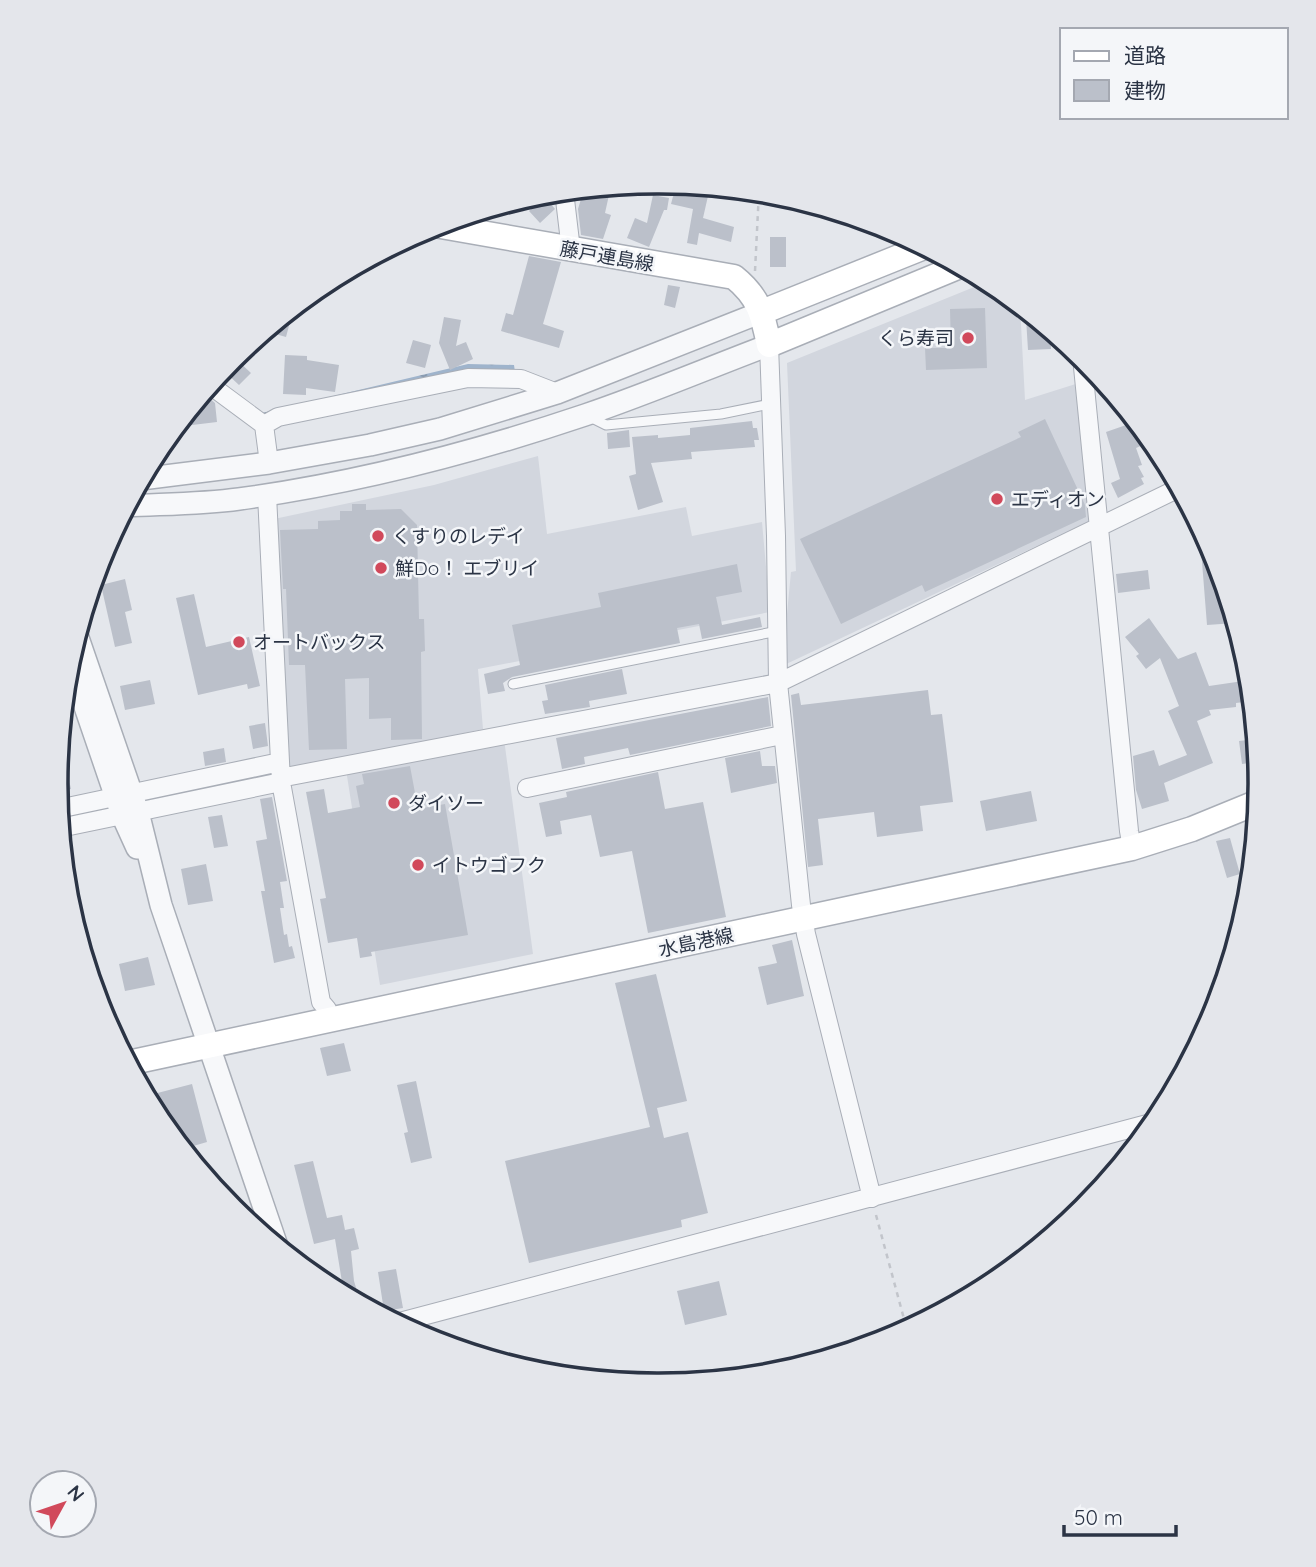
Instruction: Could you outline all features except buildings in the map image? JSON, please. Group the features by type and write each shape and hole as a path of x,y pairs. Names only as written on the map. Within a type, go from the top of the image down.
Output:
{"main road":[{"name":"藤戸連島線","path":"457,229 734,277 748,288 762,313 769,345"},
{"path":"762,313 912,252"},
{"path":"769,345 949,271"},
{"name":"水島港線","path":"138,1061 1132,848 1192,829 1247,807"}],"street":[{"path":"565,201 571,250"},
{"path":"154,477 269,463 440,429 557,393 762,313"},
{"path":"138,505 267,495 428,462 586,415 769,345 778,678 803,919 872,1198"},
{"path":"1084,376 1132,848"},
{"path":"264,425 278,417 468,378 521,379 557,393"},
{"path":"218,391 264,425 269,463"},
{"path":"69,808 127,804 778,678 1171,492"},
{"path":"267,495 280,774 321,1002 327,1009 329,1019"},
{"path":"132,518 158,516 184,503"},
{"path":"83,655 127,804 271,1229"},
{"path":"78,681 127,804"},
{"path":"527,788 782,735"},
{"path":"70,824 127,804"},
{"path":"412,1319 1137,1127"}],"lane":[{"path":"586,415 606,425 721,414 770,404"},
{"path":"513,684 778,631"}],"path":[{"path":"754,274 757,267 759,203"},
{"path":"872,1198 904,1319"}],"shaded area":[{"path":"975,287 1021,319 1025,400 1082,382 1092,520 782,666 791,572 796,571 787,363"},
{"path":"538,456 547,534 686,507 692,536 762,522 770,612 478,669 483,729 455,735 458,748 504,739 533,954 380,985 344,757 284,768 274,519 434,485"}],"water":[{"path":"468,364 514,365 515,372 261,420 220,390 224,384 262,413"}],"place":[{"name":"くら寿司","path":"968,338"},
{"name":"エディオン","path":"997,499"},
{"name":"くすりのレデイ","path":"378,536"},
{"name":"鮮Do！ エブリイ","path":"381,568"},
{"name":"オートバックス","path":"239,642"},
{"name":"ダイソー","path":"394,803"},
{"name":"イトウゴフク","path":"418,865"}]}
